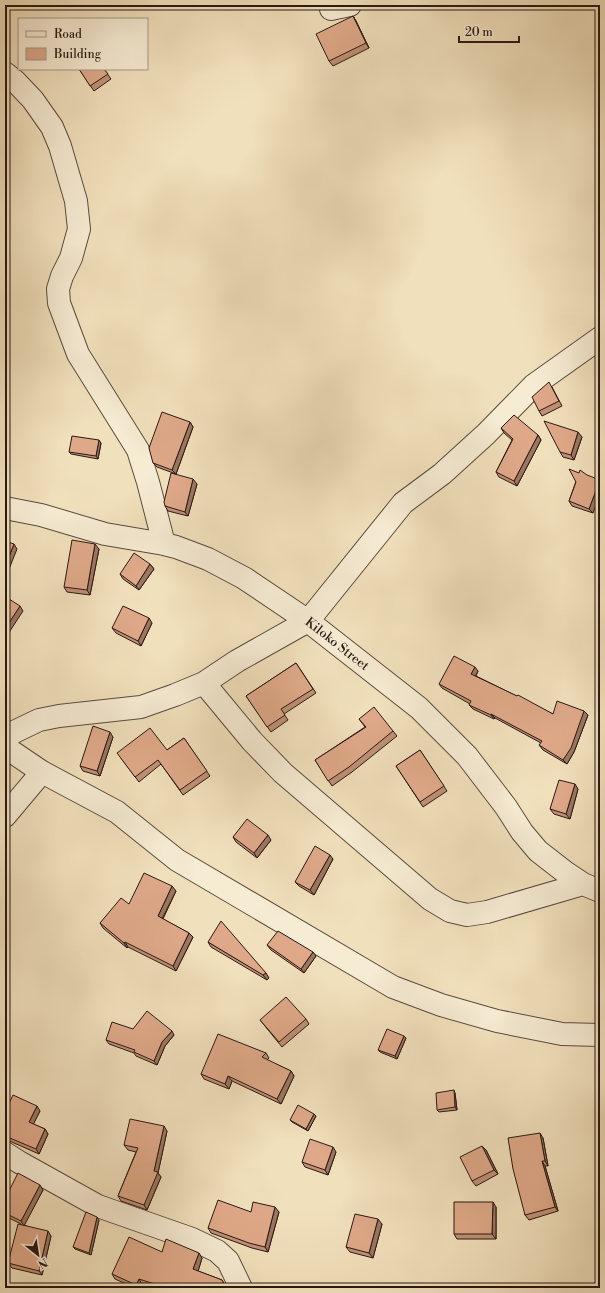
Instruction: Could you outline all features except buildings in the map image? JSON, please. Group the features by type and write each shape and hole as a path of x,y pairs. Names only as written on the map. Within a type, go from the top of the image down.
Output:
{"street":[{"path":"5,73 33,100 52,127 60,146 76,201 79,229 71,258 58,288 59,303 78,354 138,450 164,544"},
{"path":"5,738 16,730 39,720 59,716 141,707 175,695 204,683 237,661 308,621 404,503 442,474 486,434 534,385 600,338"},
{"name":"Kiloko Street","path":"5,508 41,515 105,534 164,544 208,559 244,578 308,621 419,708 467,756 506,807 522,832 538,851 591,888"},
{"path":"204,683 252,740 284,773 417,889 450,911 467,915 488,912 591,888"},
{"path":"5,747 42,772 117,812 177,860 393,987 441,1005 498,1021 562,1034 600,1035"},
{"path":"5,816 42,772"},
{"path":"5,1153 98,1206 192,1238 217,1251 228,1261 241,1288"}]}
